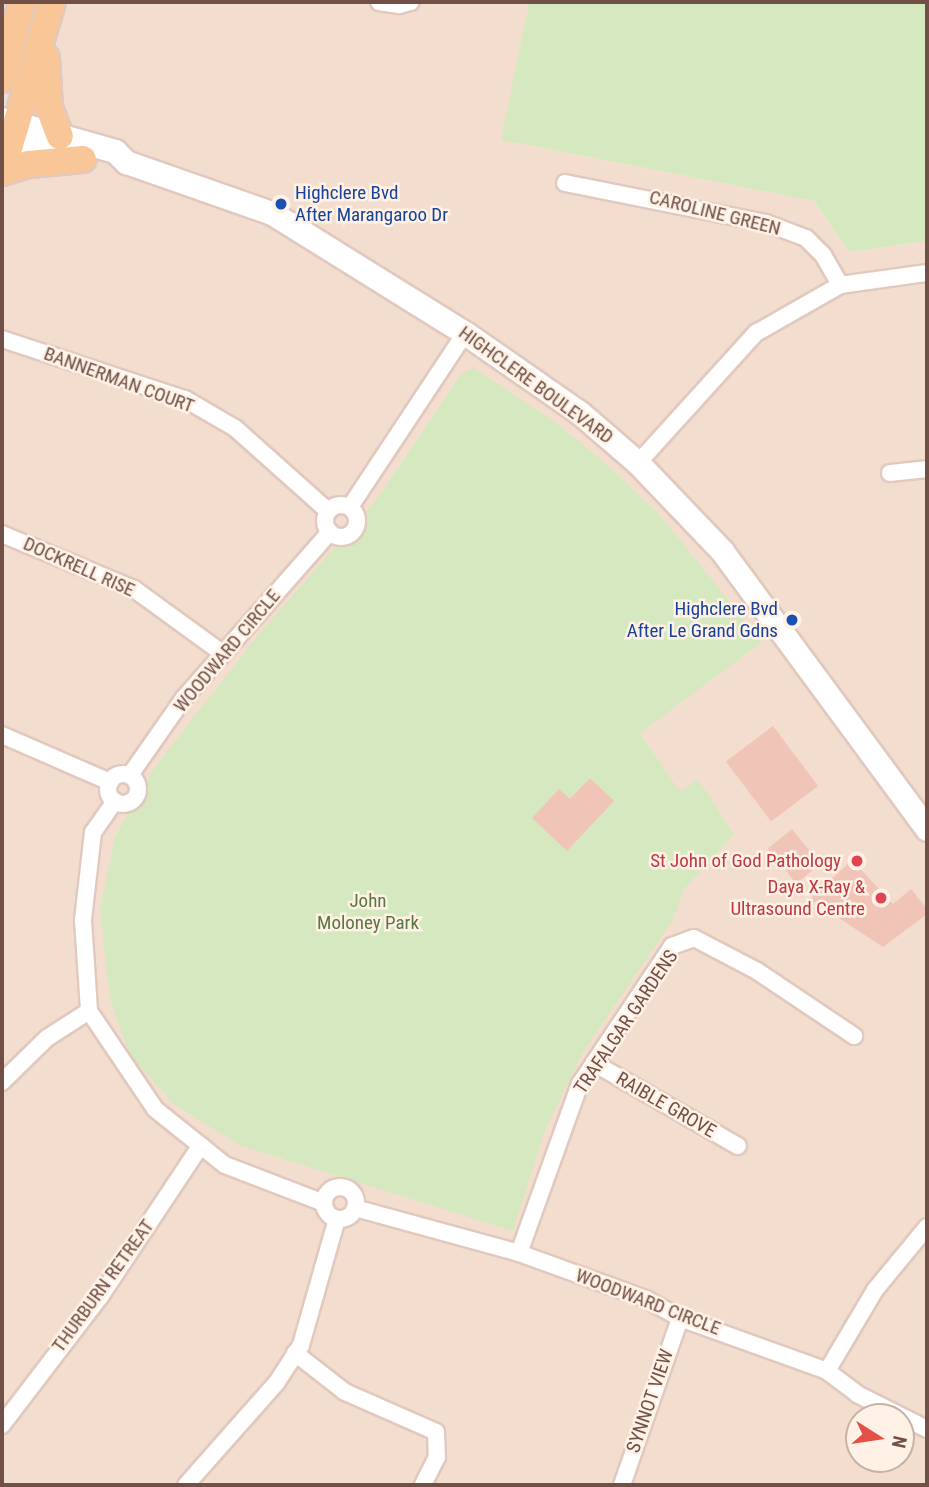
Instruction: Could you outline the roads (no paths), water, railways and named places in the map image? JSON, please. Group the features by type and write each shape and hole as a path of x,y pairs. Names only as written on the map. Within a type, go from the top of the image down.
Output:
{"main road":[{"path":"2,79 22,2"},
{"path":"52,2 44,35 9,130 2,172 29,164 83,159"},
{"path":"44,35 49,108 60,136"}],"street":[{"path":"379,2 411,2"},
{"name":"HIGHCLERE BOULEVARD","path":"9,130 60,136 115,151 126,162 272,213 465,333 580,413 638,463 704,529 750,586 927,830"},
{"name":"HIGHCLERE BOULEVARD","path":"9,130 83,159 110,166 126,162"},
{"name":"CAROLINE GREEN","path":"565,183 627,192 776,227 806,238 822,255 840,285"},
{"path":"638,463 756,333 840,285 927,273"},
{"name":"WOODWARD CIRCLE","path":"130,775 222,653 330,533 341,537 352,532 357,519 350,507 465,333"},
{"name":"BANNERMAN COURT","path":"2,339 185,399 235,428 328,511"},
{"path":"890,473 927,469"},
{"path":"330,533 325,522 328,511 338,505 350,507"},
{"name":"DOCKRELL RISE","path":"2,534 134,589 222,653"},
{"path":"2,735 110,782"},
{"path":"118,774 130,775 138,785 136,797 126,804 115,801 109,793 110,782 118,774"},
{"path":"115,801 93,832 83,920 89,1010 155,1110 225,1165 324,1203 328,1213 337,1219 348,1217 355,1208 352,1192 343,1186 331,1189 324,1203"},
{"name":"TRAFALGAR GARDENS","path":"519,1253 580,1084 672,946 694,938 757,971 854,1036"},
{"path":"5,1074 47,1038 89,1010"},
{"name":"RAIBLE GROVE","path":"594,1063 738,1146"},
{"name":"THURBURN RETREAT","path":"2,1425 100,1297 201,1145"},
{"name":"WOODWARD CIRCLE","path":"355,1208 519,1253 646,1299 680,1318 827,1371 858,1394 927,1429"},
{"path":"186,1485 277,1382 296,1353 337,1219"},
{"path":"827,1371 875,1290 927,1227"},
{"name":"SYNNOT VIEW","path":"621,1485 680,1318"},
{"path":"296,1353 345,1392 436,1432 438,1458 423,1485"}],"place":[{"name":"Highclere Bvd After Marangaroo Dr","path":"281,204"},
{"name":"Highclere Bvd After Le Grand Gdns","path":"792,620"},
{"name":"St John of God Pathology","path":"857,861"},
{"name":"Daya X-Ray & Ultrasound Centre","path":"881,898"}],"park label":[{"name":"John Moloney Park","path":"368,912"}]}
